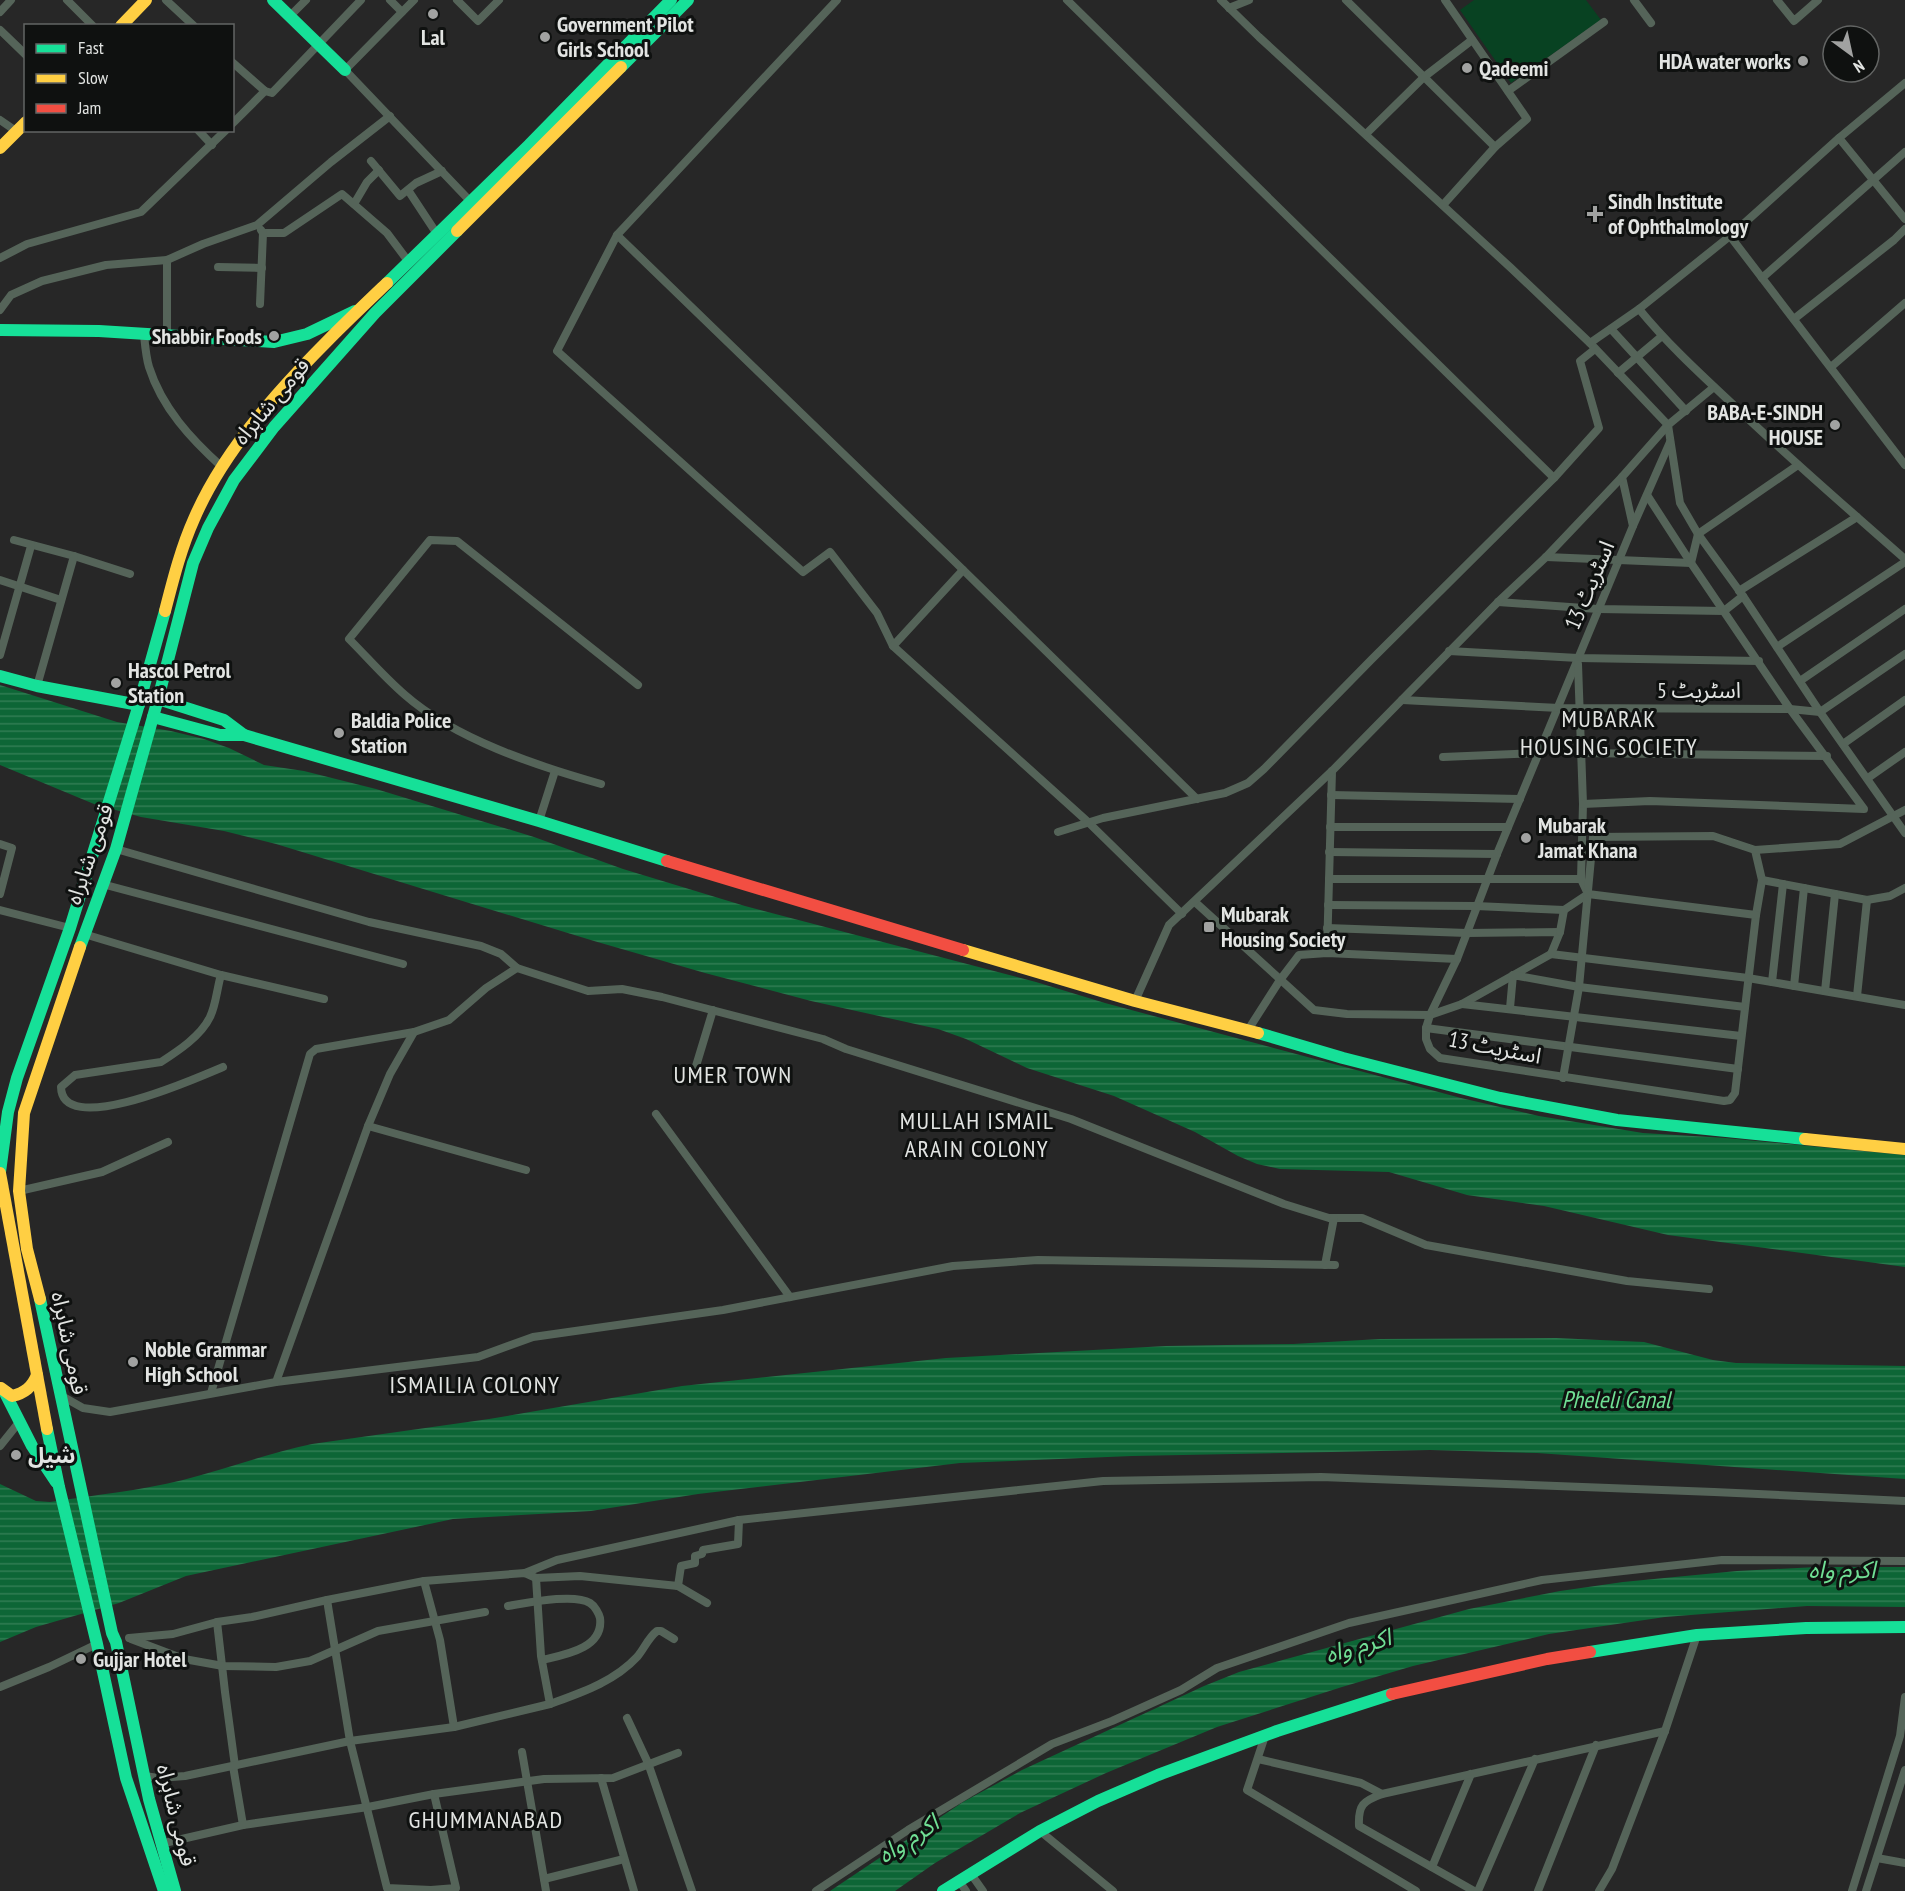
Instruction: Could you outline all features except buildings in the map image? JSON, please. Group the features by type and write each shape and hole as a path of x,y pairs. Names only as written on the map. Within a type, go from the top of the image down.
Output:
{"main road":[{"path":"123,24 146,0"},
{"path":"273,0 345,70"},
{"name":"قومی شاہراہ","path":"164,1891 123,1767 96,1639 59,1487 33,1355 0,1172 8,1112 17,1078 70,928 138,708 179,560 194,518 222,467 260,413 361,308 471,202 671,0"},
{"name":"قومی شاہراہ","path":"175,1891 160,1844 27,1249 19,1191 24,1113 84,934 116,849 194,563 208,528 234,480 274,427 375,312 688,0"},
{"path":"0,148 21,127"},
{"path":"0,330 99,331 274,342 307,334 361,308"},
{"path":"179,560 194,563"},
{"path":"0,676 138,708"},
{"path":"158,699 224,720 244,735"},
{"path":"152,720 220,735 244,735 540,821 747,886 1135,1001 1500,1098 1617,1120 1905,1149"},
{"path":"17,1078 34,1083"},
{"path":"33,1355 51,1349"},
{"path":"1,1389 12,1396 21,1395 29,1390 37,1375"},
{"path":"1,1389 32,1446 59,1487"},
{"path":"943,1891 963,1886 971,1874 1040,1831 1098,1801 1158,1775 1397,1692 1547,1659 1697,1635 1806,1628 1905,1627"},
{"path":"123,1767 143,1770"}],"street":[{"path":"0,12 11,0"},
{"path":"67,0 91,24"},
{"path":"166,0 192,24"},
{"path":"290,16 306,0"},
{"path":"234,64 265,91 272,93 361,0"},
{"path":"390,0 402,12"},
{"path":"414,0 345,70 471,202"},
{"path":"457,0 478,21 499,0"},
{"path":"837,0 616,235 556,351 803,572 830,552 877,612 893,646 1088,822 1182,914"},
{"path":"1066,0 1554,478"},
{"path":"1221,0 1593,346 1668,425 1680,503 1698,534 1905,833"},
{"path":"1229,8 1249,0"},
{"path":"1346,0 1495,147"},
{"path":"1443,205 1495,147 1527,119 1444,0"},
{"path":"1634,0 1651,23"},
{"path":"1777,0 1794,21 1818,0"},
{"path":"1508,91 1604,22"},
{"path":"0,30 24,53"},
{"path":"1366,134 1424,77 1472,40"},
{"path":"1058,832 1088,822 1225,793 1248,783 1264,769 1554,478 1599,428 1580,361 1593,346 1611,329 1730,236 1839,138 1905,83"},
{"path":"234,122 265,91"},
{"path":"0,310 11,295 42,281 106,266 167,260 203,244 257,225 390,116"},
{"path":"0,120 21,127"},
{"path":"200,132 212,145"},
{"path":"0,258 27,244 141,212 224,132"},
{"path":"1839,138 1905,219"},
{"path":"1762,278 1905,152"},
{"path":"371,162 400,196 416,183 442,171"},
{"path":"354,204 379,170"},
{"path":"408,190 437,234"},
{"path":"263,233 284,233 342,194 387,232 408,261"},
{"path":"257,225 263,233 261,304"},
{"path":"1794,319 1905,229"},
{"path":"616,235 1197,799"},
{"path":"1730,236 1905,465"},
{"path":"167,260 167,336"},
{"path":"218,267 262,268"},
{"path":"1831,367 1905,303"},
{"path":"1639,309 1662,336 1714,387 1905,561 1777,647"},
{"path":"1611,329 1686,411"},
{"path":"144,335 149,367 167,407 193,441 222,467"},
{"path":"1618,373 1662,336"},
{"path":"1135,1001 1169,925 1332,771 1498,602 1546,557 1668,425 1714,387"},
{"path":"1633,526 1671,441"},
{"path":"1691,563 1698,534 1798,465"},
{"name":"اسٹریٹ 13","path":"1622,477 1633,526 1497,854 1457,959 1430,1014 1426,1028 1426,1039 1430,1049 1440,1058 1563,1078 1730,1100 1735,1093 1762,880 1755,850"},
{"path":"1582,804 1650,801 1862,810 1864,807 1791,709 1647,495"},
{"path":"1498,602 1599,609 1724,611 1741,594 1857,517"},
{"path":"14,540 129,574"},
{"path":"601,784 555,771 473,738 440,720 405,696 349,639 430,540 457,541 638,684"},
{"path":"0,655 32,546"},
{"path":"37,686 74,556"},
{"path":"1546,557 1691,563"},
{"path":"893,646 963,570"},
{"path":"0,580 61,600"},
{"path":"1800,681 1905,609"},
{"path":"1449,651 1578,658 1759,661"},
{"path":"1820,712 1905,654"},
{"path":"1578,658 1582,804 1581,879 1588,894"},
{"name":"اسٹریٹ 5","path":"1402,700 1559,708 1791,709 1820,712"},
{"path":"1843,744 1905,700"},
{"path":"1868,778 1905,752"},
{"path":"1443,757 1540,753"},
{"path":"1580,753 1827,756"},
{"path":"540,821 555,771"},
{"path":"1327,953 1332,771"},
{"path":"1331,795 1520,799"},
{"path":"1563,1078 1579,987 1593,837 1713,836 1755,850 1840,844 1905,810"},
{"path":"1330,827 1508,827"},
{"path":"0,844 12,848 0,894"},
{"path":"116,849 369,922 481,946 501,954 518,968 588,991 622,989 823,1039 846,1049 1071,1119 1284,1204 1334,1218 1362,1218 1426,1245 1628,1281 1709,1289"},
{"path":"1329,852 1497,854"},
{"path":"1329,879 1581,879"},
{"path":"1762,880 1867,900 1890,896 1905,888"},
{"path":"102,884 403,964"},
{"path":"1772,982 1783,884"},
{"path":"1794,986 1804,888"},
{"path":"1328,905 1476,906 1564,910 1588,894 1756,915"},
{"path":"1825,991 1835,894"},
{"path":"1857,996 1867,900"},
{"path":"1195,902 1314,1010 1347,1014 1430,1014 1462,1004 1551,954 1748,978 1905,1005"},
{"path":"0,909 70,928"},
{"path":"1551,954 1560,932 1564,910"},
{"path":"1327,928 1467,933 1560,932"},
{"path":"84,934 221,975 324,999"},
{"path":"1248,1030 1299,955 1327,953 1457,959"},
{"path":"211,1393 310,1054 316,1049 414,1032 449,1020 486,988 518,968"},
{"path":"221,975 210,1017 200,1031 173,1054 161,1062 75,1076 61,1087 61,1094 67,1102 79,1107 118,1104 156,1095 223,1067"},
{"path":"1513,975 1579,987 1745,1007"},
{"path":"1510,1008 1513,975"},
{"path":"1462,1004 1741,1036"},
{"path":"696,1066 713,1010"},
{"path":"1426,1028 1738,1069"},
{"path":"276,1382 368,1126 390,1074 414,1032"},
{"path":"656,1114 790,1297"},
{"path":"368,1126 526,1170"},
{"path":"19,1191 102,1172 168,1142"},
{"path":"59,1394 83,1408 110,1412 276,1382 478,1357 533,1337 723,1310 953,1266 1038,1260 1330,1265 1334,1218"},
{"path":"0,1446 20,1421"},
{"path":"114,1637 173,1634 217,1622 252,1617 424,1581 525,1574 557,1560 739,1520 1103,1480 1321,1477 1905,1501"},
{"path":"678,1586 681,1566 695,1563 695,1556 702,1554 704,1550 738,1544 739,1520"},
{"path":"816,1891 908,1830 1052,1744 1112,1721 1181,1690 1217,1668 1349,1623 1542,1580 1710,1561 1905,1561"},
{"path":"525,1574 536,1578 580,1575 678,1586 707,1603"},
{"path":"536,1578 542,1660 550,1704"},
{"path":"424,1581 445,1665 454,1727"},
{"path":"508,1606 560,1598 590,1603 600,1617 598,1633 589,1643 569,1654 542,1660"},
{"path":"327,1600 350,1741 387,1888 456,1889 434,1794"},
{"path":"129,1638 184,1659 222,1666 276,1667 310,1660 337,1651 378,1631 484,1612"},
{"path":"217,1622 243,1825"},
{"path":"143,1770 159,1778 185,1776 350,1741 454,1727 550,1704 597,1686 619,1672 636,1658 657,1631 674,1639"},
{"path":"1599,1891 1612,1869 1665,1731 1697,1635"},
{"path":"0,1687 49,1667 96,1639"},
{"path":"1852,1891 1900,1736 1905,1697"},
{"path":"627,1718 648,1763 692,1891"},
{"path":"1535,1759 1476,1891 1359,1826 1359,1812 1367,1799 1382,1794 1596,1745 1665,1731"},
{"path":"1265,1736 1247,1790 1416,1891"},
{"path":"1538,1891 1596,1745"},
{"path":"522,1752 546,1891"},
{"path":"160,1844 243,1825 368,1807 434,1794 526,1781 613,1778 678,1753"},
{"path":"1258,1759 1361,1783 1382,1794"},
{"path":"1866,1891 1905,1770"},
{"path":"1432,1867 1471,1774"},
{"path":"601,1778 634,1891"},
{"path":"1870,1830 1884,1835"},
{"path":"1040,1831 1113,1891"},
{"path":"1877,1858 1905,1863"},
{"path":"544,1879 624,1859"},
{"path":"971,1874 983,1891"}],"shaded area":[{"path":"1474,0 1586,0 1601,20 1511,83 1460,10"}],"water":[{"path":"0,685 117,722 204,739 264,765 304,771 376,789 534,837 623,869 745,906 1036,982 1105,1003 1461,1098 1539,1116 1643,1133 1726,1138 1905,1155 1905,1267 1668,1235 1544,1206 1467,1195 1389,1172 1280,1169 1257,1164 1195,1132 1114,1096 1027,1068 966,1039 938,1029 811,1001 705,973 276,844 224,831 141,817 94,804 0,765"},
{"name":"Pheleli Canal","path":"1556,1338 1644,1342 1713,1360 1736,1363 1905,1366 1905,1479 1537,1453 1430,1450 1132,1456 960,1463 698,1494 591,1511 453,1519 186,1576 119,1603 36,1627 0,1642 0,1484 36,1501 50,1502 166,1484 312,1444 489,1419 682,1386 946,1358 1166,1346 1293,1344 1380,1339"},
{"name":"اکرم واہ","path":"1817,1567 1905,1567 1905,1607 1807,1606 1665,1617 1549,1634 1413,1666 1217,1727 1106,1773 1020,1813 935,1863 895,1891 830,1891 963,1802 1022,1770 1239,1672 1469,1609 1560,1591 1623,1582 1737,1571"}],"traffic: fast":[{"path":"273,0 345,70"},
{"path":"387,283 529,145 671,0"},
{"path":"621,67 688,0"},
{"path":"80,947 116,849 193,563 208,528 234,480 274,427 375,313 457,231"},
{"path":"0,330 99,331 274,342 307,334 355,311"},
{"path":"0,1172 8,1112 17,1078 70,928 137,711 165,611"},
{"path":"0,676 37,686 139,705"},
{"path":"158,699 224,720 244,735"},
{"path":"153,717 220,735 244,735 667,861"},
{"path":"1258,1033 1343,1058 1500,1098 1617,1120 1805,1139"},
{"path":"40,1299 149,1799 175,1891"},
{"path":"4,1391 32,1446 56,1482"},
{"path":"47,1429 126,1778 164,1891"},
{"path":"1590,1652 1697,1635 1806,1628 1905,1627"},
{"path":"943,1891 1040,1831 1098,1801 1158,1775 1277,1731 1392,1694"}],"traffic: slow":[{"path":"123,24 146,0"},
{"path":"457,231 621,67"},
{"path":"0,148 24,124"},
{"path":"165,611 189,530 210,486 230,454 278,393 387,283"},
{"path":"40,1299 27,1249 19,1191 24,1113 80,947"},
{"path":"963,950 1135,1001 1258,1033"},
{"path":"1805,1139 1905,1149"},
{"path":"0,1173 47,1429"},
{"path":"1,1388 12,1396 17,1395 28,1389 37,1375"}],"traffic: jam":[{"path":"667,861 963,950"},
{"path":"1392,1694 1547,1659 1590,1652"}],"place":[{"name":"Lal","path":"433,14"},
{"name":"Government Pilot Girls School","path":"545,37"},
{"name":"HDA water works","path":"1803,61"},
{"name":"Qadeemi","path":"1467,68"},
{"name":"Sindh Institute of Ophthalmology","path":"1595,214"},
{"name":"Shabbir Foods","path":"274,336"},
{"name":"BABA-E-SINDH HOUSE","path":"1835,425"},
{"name":"Hascol Petrol Station","path":"116,683"},
{"name":"Baldia Police Station","path":"339,733"},
{"name":"Mubarak Jamat Khana","path":"1526,838"},
{"name":"Mubarak Housing Society","path":"1209,927"},
{"name":"Noble Grammar High School","path":"133,1362"},
{"name":"شیل","path":"16,1455"},
{"name":"Gujjar Hotel","path":"81,1659"}],"district":[{"name":"MUBARAK HOUSING SOCIETY","path":"1609,733"},
{"name":"UMER TOWN","path":"733,1075"},
{"name":"MULLAH ISMAIL ARAIN COLONY","path":"977,1135"},
{"name":"ISMAILIA COLONY","path":"475,1385"},
{"name":"GHUMMANABAD","path":"486,1820"}]}
